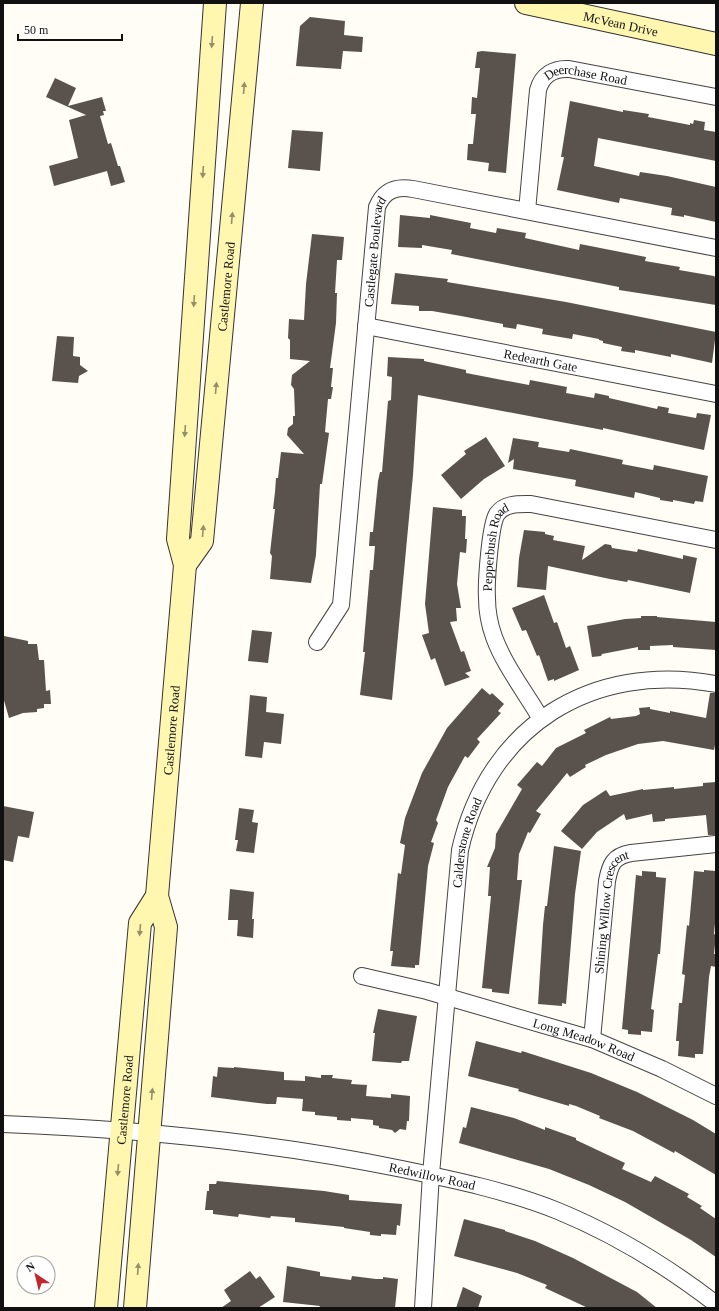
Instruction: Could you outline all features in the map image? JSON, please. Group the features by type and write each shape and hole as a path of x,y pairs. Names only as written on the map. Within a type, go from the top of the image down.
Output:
{"main road":[{"name":"Castlemore Road","path":"135,1308 166,927 157,896 185,564 178,539 215,3"},
{"name":"Castlemore Road","path":"185,564 202,541 252,3"},
{"name":"McVean Drive","path":"526,3 716,44"},
{"name":"Castlemore Road","path":"106,1308 140,923 157,896"}],"street":[{"name":"Deerchase Road","path":"527,211 538,90 545,76 554,70 569,69 716,97"},
{"name":"Castlegate Boulevard","path":"317,642 341,605 377,207 386,193 392,189 407,188 716,248"},
{"name":"Redearth Gate","path":"366,326 716,394"},
{"name":"Pepperbush Road","path":"541,719 500,649 494,636 490,620 487,599 493,525 498,514 507,507 518,504 531,504 716,540"},
{"name":"Calderstone Road","path":"423,1308 431,1174 460,850 469,817 483,786 502,758 514,744 541,719 585,696 605,688 624,683 660,678 716,684"},
{"name":"Shining Willow Crescent","path":"592,1039 607,881 609,870 614,861 621,855 631,853 716,844"},
{"path":"362,976 446,998"},
{"name":"Long Meadow Road","path":"446,998 592,1039 662,1069 716,1095"},
{"name":"Redwillow Road","path":"3,1124 101,1128 212,1138 310,1152 431,1174 522,1198 593,1227 640,1252 716,1304"}],"building":[{"path":"310,17 345,21 344,35 363,37 362,52 343,51 341,69 296,66 300,26"},
{"path":"482,51 516,54 506,173 488,171 489,163 467,160 468,144 473,144 476,114 471,114 472,97 477,98 480,68 475,68 477,52"},
{"path":"55,78 76,88 68,106 102,97 106,111 103,111 104,115 100,116 108,144 111,143 125,182 111,186 107,171 54,186 49,166 78,158 69,120 86,115 46,97"},
{"path":"570,101 623,112 623,110 649,114 648,117 690,125 690,123 693,124 694,120 705,122 704,130 716,132 716,161 598,138 594,166 639,176 640,172 667,176 716,187 716,222 684,215 684,217 671,215 672,208 620,198 619,203 557,190 564,157 561,157"},
{"path":"292,130 323,132 320,171 288,168"},
{"path":"400,215 430,218 430,215 471,223 470,228 496,233 497,228 526,233 525,238 579,250 580,244 646,257 645,261 680,267 679,270 714,276 716,278 716,305 619,290 619,287 451,254 452,250 422,245 422,248 398,247"},
{"path":"312,234 344,237 342,260 337,260 335,293 337,293 336,323 330,368 333,368 331,387 333,387 331,399 328,399 325,432 329,433 322,484 320,484 316,555 311,583 270,579 272,556 270,553 275,509 273,509 276,478 278,478 281,452 304,454 287,435 288,428 293,424 293,416 295,416 294,389 291,385 292,375 310,361 290,359 290,340 288,338 289,319 304,320 306,284"},
{"path":"395,273 448,279 447,282 566,302 716,332 712,363 671,354 671,357 635,350 635,353 621,351 622,347 603,343 603,341 599,339 573,334 572,339 542,334 543,329 517,324 516,329 503,327 503,324 461,316 432,311 419,311 419,306 391,304"},
{"path":"57,336 74,337 73,356 80,357 80,365 88,371 79,376 78,383 52,381"},
{"path":"388,357 424,359 424,361 466,370 466,373 529,385 530,380 567,387 566,393 594,398 595,393 609,396 609,398 657,409 658,406 669,408 668,413 696,418 697,413 711,415 704,450 603,428 603,430 418,395 413,475 392,700 360,695 365,652 363,652 370,570 373,570 375,546 369,546 370,532 373,532 378,481 380,472 382,472 388,401 391,400 392,377 387,376"},
{"path":"486,437 505,466 484,479 461,499 441,475 466,454 464,451"},
{"path":"513,438 539,442 538,447 569,452 570,449 623,460 622,464 653,470 654,465 708,476 703,502 695,501 694,504 673,500 673,502 660,500 660,498 635,492 634,498 575,486 576,480 513,469 514,459 508,463"},
{"path":"433,507 462,510 462,516 466,516 466,553 460,552 457,584 461,608 456,608 457,621 450,622 461,652 464,651 471,671 465,673 470,677 445,686 435,658 431,660 422,635 429,633 425,604"},
{"path":"524,530 545,532 545,534 554,536 553,540 585,546 582,560 605,544 611,545 612,548 637,552 638,549 683,559 683,555 697,558 690,593 548,566 546,590 517,587 519,558"},
{"path":"544,595 554,623 557,622 566,648 570,646 579,670 554,681 554,679 548,681 539,655 537,656 526,630 522,631 512,608"},
{"path":"641,616 657,616 716,622 716,650 673,647 673,645 650,646 650,650 638,650 638,647 592,657 587,626 625,619 641,618"},
{"path":"252,630 272,632 268,663 248,661"},
{"path":"4,636 28,641 28,644 37,644 39,660 44,660 46,691 50,690 51,704 44,704 44,708 37,709 37,712 23,713 9,718 3,697"},
{"path":"482,688 490,695 492,693 504,704 498,711 501,713 477,739 480,742 468,758 465,756 448,787 436,820 438,823 431,842 434,843 428,866 419,965 415,965 415,968 391,966 393,951 390,951 398,873 401,874 405,845 400,843 405,818 422,773 447,728"},
{"path":"710,693 716,693 716,740 714,750 663,741 638,744 606,755 585,765 586,767 570,777 567,773 536,811 541,814 530,833 528,832 519,854 517,880 522,880 509,994 492,992 492,989 482,988 491,896 488,896 490,867 487,867 495,848 496,834 522,789 517,785 537,762 542,766 556,748 586,733 584,730 610,717 611,719 636,716 640,714 639,708 650,707 650,709 670,713 670,711 706,718"},
{"path":"250,695 267,697 266,712 284,714 281,744 264,742 262,758 245,756"},
{"path":"716,782 716,835 708,835 706,815 665,819 665,821 653,822 652,814 626,820 624,814 597,832 582,849 561,831 583,805 606,790 610,796 643,789 674,787 674,789 703,786 703,783"},
{"path":"3,806 34,812 29,838 18,836 13,862 3,860"},
{"path":"239,808 254,810 252,822 258,823 254,853 236,851 238,840 235,840"},
{"path":"554,846 581,851 575,894 566,1004 562,1003 562,1006 538,1004 543,925 545,906 547,906"},
{"path":"704,870 716,871 716,913 714,934 716,935 714,954 716,954 716,967 711,966 709,977 703,1054 695,1054 695,1058 678,1056 679,1041 676,1041 679,1003 682,1003 685,975 682,974 687,925 689,926 694,871 704,872"},
{"path":"642,871 656,872 656,877 666,878 660,954 658,954 651,1009 654,1010 652,1032 641,1031 641,1035 628,1034 628,1030 622,1029 636,875 642,876"},
{"path":"230,889 254,892 252,919 254,919 253,938 237,936 238,920 228,920"},
{"path":"378,1009 417,1016 409,1061 402,1061 401,1063 372,1061 375,1033 373,1033"},
{"path":"476,1041 521,1053 522,1051 591,1073 637,1092 693,1120 716,1134 716,1175 675,1151 674,1153 633,1131 599,1118 600,1116 576,1106 569,1104 569,1106 518,1091 519,1089 468,1076"},
{"path":"218,1067 234,1067 284,1072 284,1080 305,1081 305,1076 321,1078 321,1075 333,1075 332,1078 352,1080 351,1084 367,1085 366,1096 391,1098 391,1094 410,1096 409,1121 407,1121 406,1130 400,1129 395,1133 392,1130 379,1128 379,1126 373,1125 373,1120 351,1118 351,1121 337,1120 337,1117 315,1115 315,1112 302,1111 303,1099 277,1097 276,1104 267,1104 211,1097 213,1076 217,1077"},
{"path":"471,1107 514,1118 545,1130 545,1127 576,1138 576,1140 625,1163 622,1169 651,1182 655,1176 689,1194 687,1197 702,1206 700,1208 716,1219 716,1257 691,1240 625,1202 589,1185 549,1169 459,1143 463,1127 466,1128"},
{"path":"217,1181 324,1191 349,1195 349,1200 402,1204 400,1226 397,1225 396,1235 381,1234 381,1236 370,1235 370,1232 344,1227 295,1222 295,1218 271,1216 270,1218 239,1214 238,1217 213,1214 213,1210 205,1210 207,1191 209,1191 209,1184 216,1184"},
{"path":"464,1219 505,1230 535,1241 573,1258 637,1292 657,1308 588,1308 545,1288 547,1285 517,1273 454,1256"},
{"path":"287,1266 320,1272 320,1276 351,1280 352,1276 376,1279 383,1279 383,1277 398,1279 395,1308 319,1308 320,1306 283,1302"},
{"path":"250,1271 256,1279 260,1276 275,1297 258,1308 221,1308 231,1301 224,1290"},
{"path":"463,1287 482,1296 478,1308 456,1308"}]}
